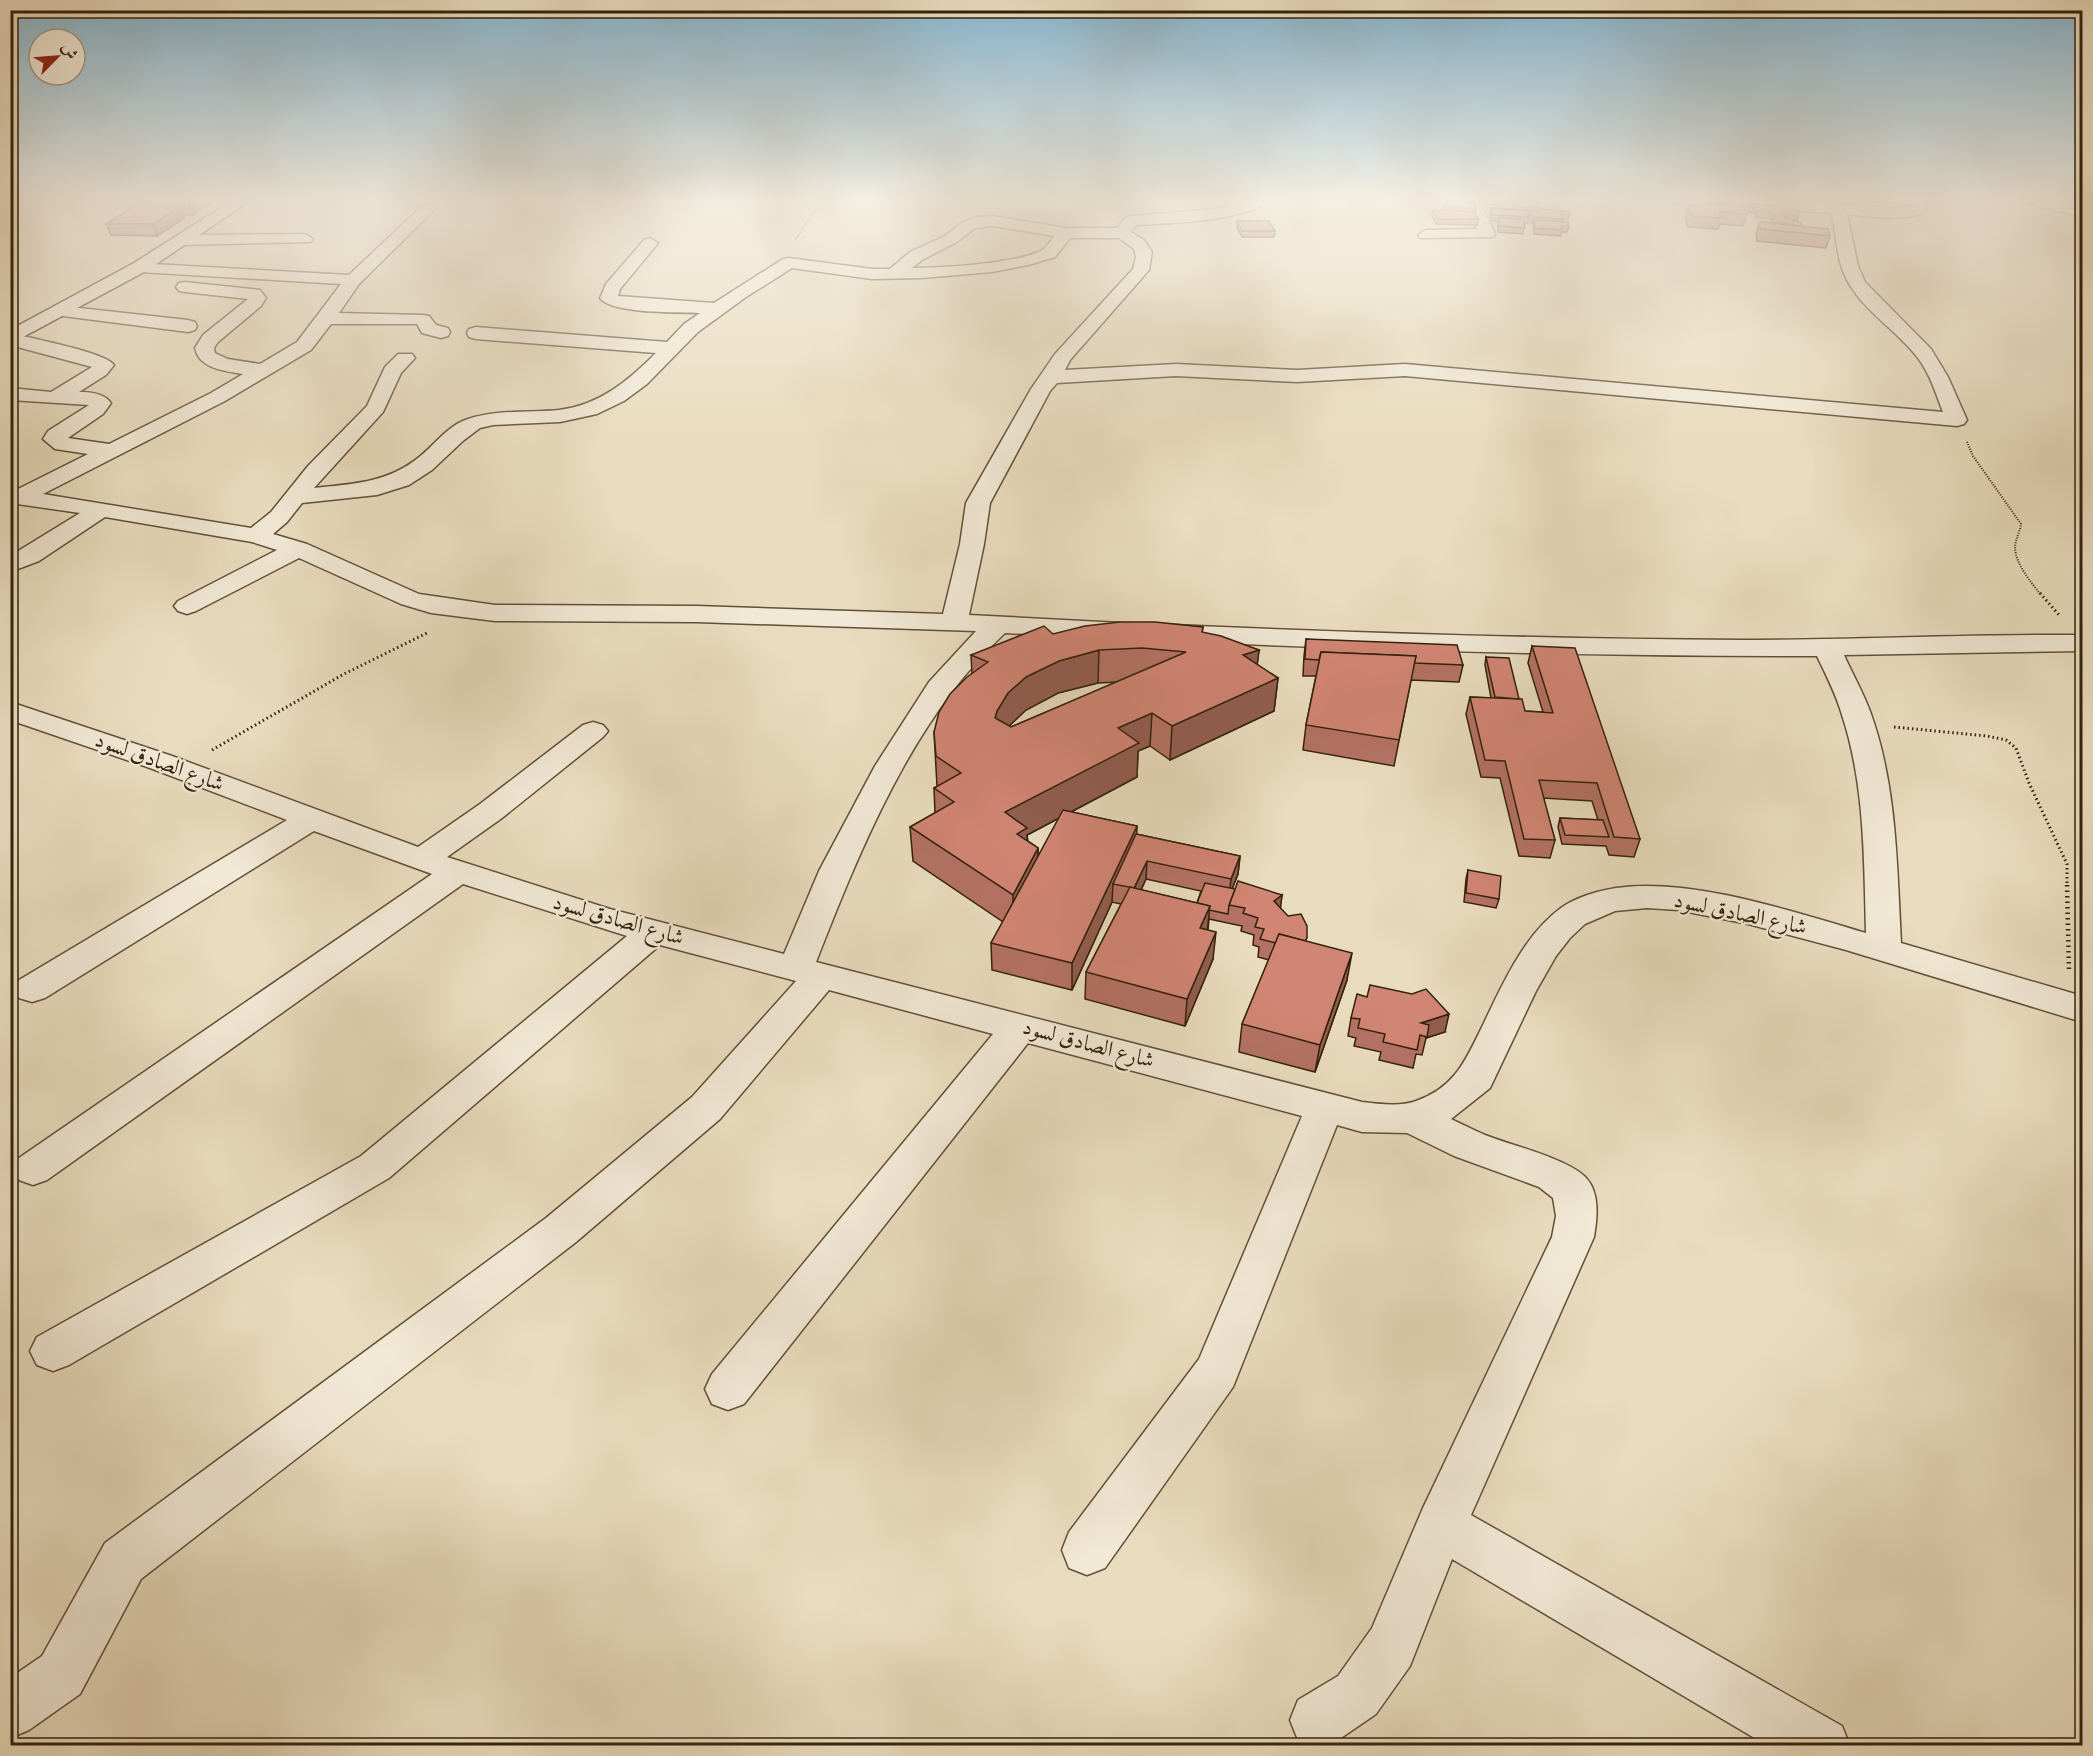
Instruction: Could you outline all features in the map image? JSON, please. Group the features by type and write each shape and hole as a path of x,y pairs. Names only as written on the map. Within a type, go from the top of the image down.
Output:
{"street":[{"path":"10,338 117,280"},
{"path":"15,497 218,397 304,346 352,280"},
{"path":"619,280 612,288 609,298 613,301 718,309"},
{"path":"296,496 377,488 401,480 424,465 456,435 473,424 493,419 560,416 590,410 617,397 640,380 691,328 761,280"},
{"path":"954,622 972,544 978,503 1041,389 1062,358 1131,280"},
{"path":"1856,280 1870,299 1897,323 1926,355 1957,420"},
{"path":"186,287 254,294 257,298 255,302 210,339 204,345 204,351 206,357 215,362 264,370"},
{"path":"61,311 188,326"},
{"path":"325,318 418,319 426,323 429,329 441,332"},
{"path":"476,333 671,348"},
{"path":"10,338 104,365 55,398"},
{"path":"256,536 279,516 316,471 376,408 392,371 405,358"},
{"path":"1051,376 1176,370 1297,376 1354,371 1405,370 1957,420"},
{"path":"10,394 90,398 101,403 96,410 54,439 63,444 108,450"},
{"path":"15,497 102,509 256,536 298,549 410,599 431,605 495,613 696,614 954,622 1401,643 1828,649 2082,643"},
{"path":"10,565 30,556 102,509"},
{"path":"188,606 298,549"},
{"path":"10,1711 61,1675 123,1561 561,1230 706,1108 809,971 835,871 890,766 939,688 972,650 998,625"},
{"path":"1828,649 1860,724 1870,770 1880,849 1884,950"},
{"name":"شارع الصادق لسود","path":"10,710 180,769 422,860 601,918 1362,1117 1393,1121 1414,1119 1450,1100 1476,1078 1538,953 1563,924 1584,909 1613,899 1656,898 1692,901 1827,933 2076,1006"},
{"path":"422,860 491,812 593,731"},
{"path":"32,988 311,819"},
{"path":"33,1169 458,872"},
{"path":"53,1350 375,1167 654,932"},
{"path":"728,1389 1020,1027"},
{"path":"1087,1550 1217,1372 1325,1107"},
{"path":"1318,1720 1357,1695 1391,1647 1441,1525 1573,1237 1577,1216 1572,1190 1553,1176 1468,1145 1414,1119"},
{"path":"1441,1525 1822,1746"}],"path":[{"path":"1957,420 1973,456 2021,524 2015,548 2020,564 2049,604 2066,621"},
{"path":"180,769 344,674 470,611"},
{"path":"1860,724 1987,736 2006,740 2016,748 2028,783 2067,864 2076,1006"}],"building":[{"path":"1120,622 1155,622 1203,627 1202,632 1221,636 1259,650 1243,655 1278,678 1172,726 1152,713 1118,728 1139,743 1005,812 1027,828 1017,834 1038,848 1013,895 910,827 954,802 934,788 961,773 936,756 934,732 939,712 950,694 967,677 988,662 971,655 1044,626 1053,634 1085,626","holes":["1142,648 1186,652 1011,727 995,718 1008,693 1026,677 1059,661 1099,650"]},
{"path":"1306,639 1457,645 1463,665 1414,663 1416,656 1321,652 1319,660 1305,659"},
{"path":"1532,646 1575,648 1640,839 1614,837 1597,783 1539,780 1555,840 1524,839 1505,761 1485,760 1470,697 1522,699 1525,711 1553,713"},
{"path":"1321,652 1416,656 1399,740 1306,725"},
{"path":"1486,657 1509,658 1519,699 1495,697"},
{"path":"1063,810 1137,826 1072,963 991,943"},
{"path":"1560,818 1603,820 1609,837 1565,835"},
{"path":"1136,834 1240,856 1231,879 1147,861 1134,888 1113,884"},
{"path":"1468,870 1501,876 1499,899 1466,893"},
{"path":"1238,881 1282,895 1274,901 1288,916 1301,914 1307,926 1305,941 1279,934 1276,943 1260,939 1264,929 1255,927 1258,918 1243,913 1245,908 1229,905"},
{"path":"1205,883 1235,889 1228,914 1209,910 1210,906 1197,903"},
{"path":"1130,887 1210,906 1200,928 1216,932 1187,999 1086,972"},
{"path":"1279,934 1352,953 1320,1045 1242,1024"},
{"path":"1370,985 1412,994 1426,989 1449,1014 1421,1023 1429,1025 1427,1037 1420,1035 1417,1050 1383,1042 1385,1034 1358,1028 1360,1019 1351,1018 1357,994 1367,997"}]}
